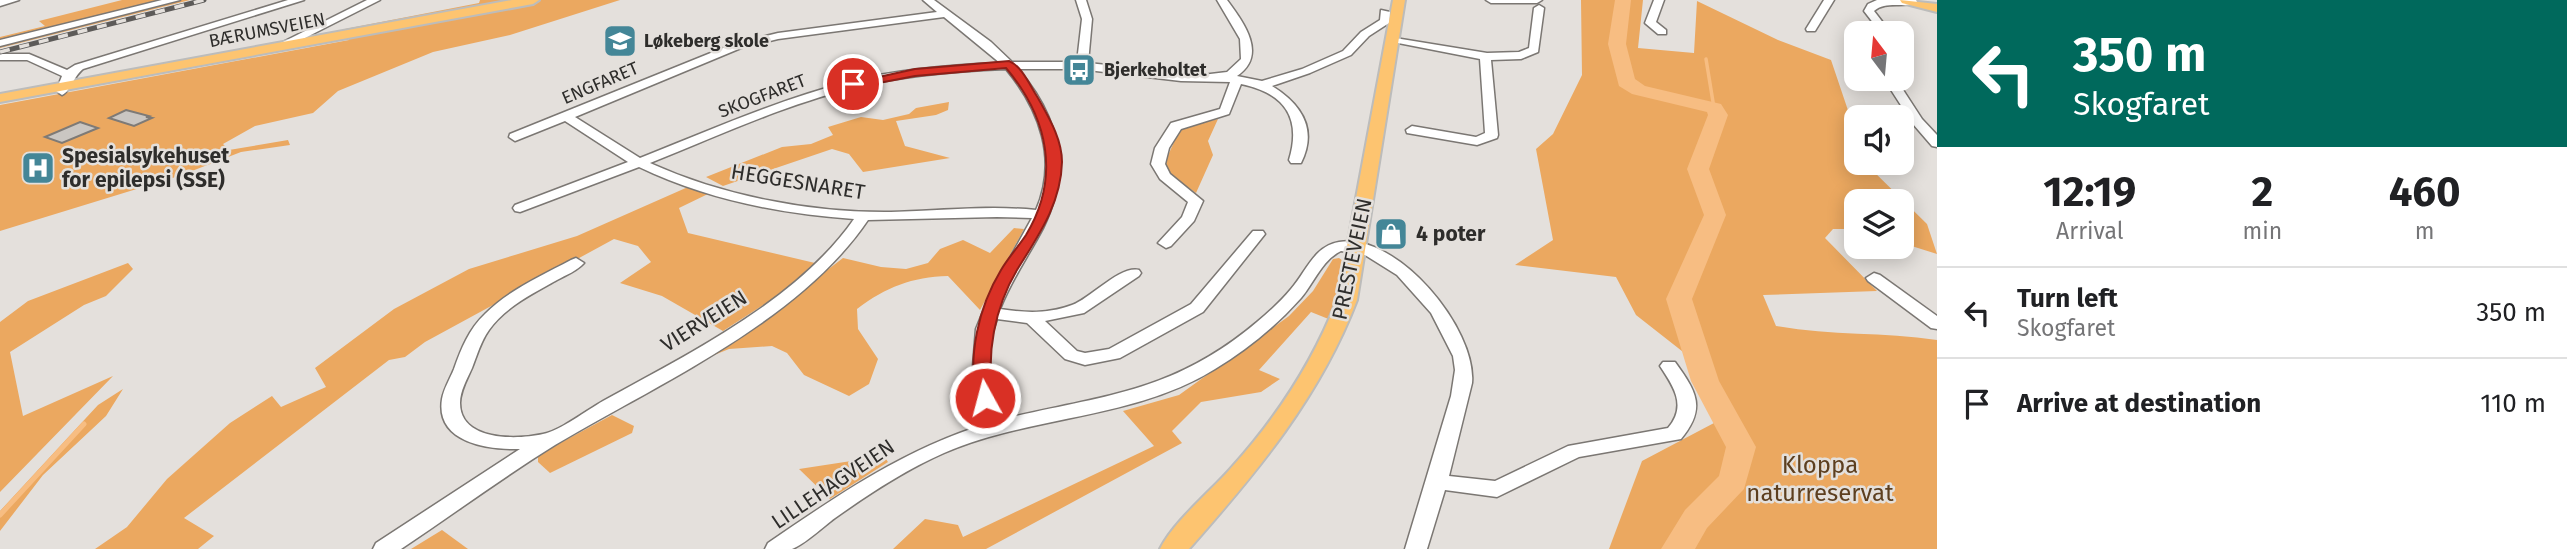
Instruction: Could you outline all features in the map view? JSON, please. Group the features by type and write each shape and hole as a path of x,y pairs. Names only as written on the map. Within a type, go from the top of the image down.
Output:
{"main road":[{"name":"BÆRUMSVEIEN","path":"0,100 65,84 174,67 533,0"},
{"name":"PRESTEVEIEN","path":"1173,549 1280,428 1308,388 1339,325 1347,300 1399,0"},
{"path":"1909,1 1937,8"}],"street":[{"path":"0,4 14,0"},
{"path":"0,43 175,0"},
{"path":"0,57 29,57 65,84 91,62 299,0"},
{"path":"287,43 375,0"},
{"path":"928,0 1009,65 1035,102 1054,144 1053,180 1035,233 1008,272 990,313 980,373 985,398 997,427"},
{"path":"1081,0 1087,19 1082,66"},
{"path":"1166,243 1189,218 1196,201 1165,176 1158,164 1162,148 1176,126 1225,111 1231,79 1245,64 1249,53 1238,22 1222,0"},
{"path":"1393,39 1485,56 1517,55 1534,50 1538,4 1491,0"},
{"path":"1660,0 1650,23 1662,32"},
{"path":"1811,29 1829,0"},
{"path":"1877,21 1870,11 1872,6 1881,2 1909,1"},
{"path":"1263,85 1338,58 1385,21 1385,12"},
{"name":"ENGFARET","path":"515,137 757,40 945,14"},
{"path":"1412,130 1477,141 1492,135 1485,56"},
{"name":"SKOGFARET","path":"520,208 832,89 906,74 1009,65 1082,66 1231,79 1263,85"},
{"path":"1263,85 1285,101 1301,119 1303,138 1296,160"},
{"path":"1898,91 1917,121 1937,143"},
{"name":"HEGGESNARET","path":"566,116 639,163 721,191 864,216 997,211 1041,215"},
{"name":"VIERVEIEN","path":"384,549 548,441 597,414 774,304 850,240 864,216"},
{"path":"1032,320 1071,355 1086,359 1115,354 1197,308 1258,234"},
{"name":"LILLEHAGVEIEN","path":"776,549 890,469 928,451 997,427 1117,402 1175,383 1239,346 1269,321 1298,292 1329,251 1339,247 1355,247"},
{"path":"1355,247 1374,254 1408,276 1426,295 1458,347 1463,382 1438,481 1416,549"},
{"name":"VIERVEIEN","path":"548,441 503,443 480,439 463,431 453,418 450,404 467,355 489,319 520,295 576,263"},
{"path":"990,313 1032,320 1078,309 1133,273"},
{"path":"1874,278 1937,324"},
{"path":"1438,481 1497,489 1509,485 1554,458 1575,451 1674,434 1684,424 1689,410 1689,397 1669,366"}],"green space":[{"path":"122,0 190,0 0,48 0,37 45,26 39,21"},
{"path":"480,0 620,0 510,35 433,52 338,91 313,113 255,126 223,144 229,150 288,140 290,145 241,152 179,176 0,231 0,105 349,40 345,29 479,3"},
{"name":"Kloppa naturreservat","path":"1581,0 1643,0 1638,48 1694,53 1697,1 1778,40 1831,60 1846,105 1844,105 1844,175 1877,175 1891,189 1844,189 1844,229 1833,229 1825,238 1877,291 1763,295 1776,326 1937,340 1937,549 1609,549 1642,461 1714,423 1701,366 1636,315 1616,277 1515,265 1553,240 1536,149 1553,134 1582,75"},
{"path":"949,102 948,110 936,115 896,121 905,146 950,158 863,172 849,154 832,149 723,186 706,177 782,147 811,144 833,135 828,127 861,117 883,120 909,114 916,108"},
{"path":"1218,119 1208,141 1213,155 1196,193 1169,174 1165,162 1180,129"},
{"path":"688,187 710,193 679,208 688,233 815,263 780,294 723,331 662,296 620,283 651,262 638,246 614,239 425,342 405,357 389,360 184,518 214,536 198,549 95,549 127,527 167,479 230,423 272,396 281,407 326,387 315,368 394,309 469,269 577,236"},
{"path":"1914,211 1927,224 1937,254 1914,247"},
{"path":"1014,228 1024,229 980,310 948,276 923,278 900,285 857,309 858,329 878,359 869,384 849,396 804,375 787,353 772,346 729,349 697,362 753,327 843,258 881,267 906,269 928,263 940,249 963,240 990,253"},
{"path":"1339,258 1346,263 1331,320 1311,312 1259,370 1280,379 1261,392 1201,402 1172,431 1182,443 986,549 893,549 925,519 958,525 963,537 1154,446 1123,411 1179,395 1289,316 1313,291 1333,259"},
{"path":"128,263 133,269 106,296 84,305 10,352 23,416 113,376 0,492 0,322 28,301"},
{"path":"123,389 106,416 43,475 0,531 0,511 98,405"},
{"path":"612,415 634,426 632,433 550,473 538,462 538,455"},
{"path":"884,456 888,462 830,499 799,469"},
{"path":"442,530 468,549 411,549"}],"building":[{"path":"126,110 152,118 134,126 109,118"},
{"path":"80,122 98,128 62,143 45,137"}],"waterway":[{"path":"1623,0 1617,44 1626,82 1639,90 1714,108 1718,115 1698,169 1715,215 1679,299 1705,381 1741,447 1733,481 1696,519 1678,549"},
{"path":"1706,59 1714,108"},
{"path":"0,515 84,424"}],"railway":[{"path":"0,52 204,0"}],"place":[{"name":"Løkeberg skole","path":"620,41"},
{"name":"Bjerkeholtet","path":"1079,70"},
{"name":"Spesialsykehuset for epilepsi (SSE)","path":"38,168"},
{"name":"4 poter","path":"1391,234"}],"route":[{"path":"853,84 915,72 1009,65 1035,102 1049,128 1055,161 1050,192 1035,233 1008,272 985,327 980,373 985,398"}]}
